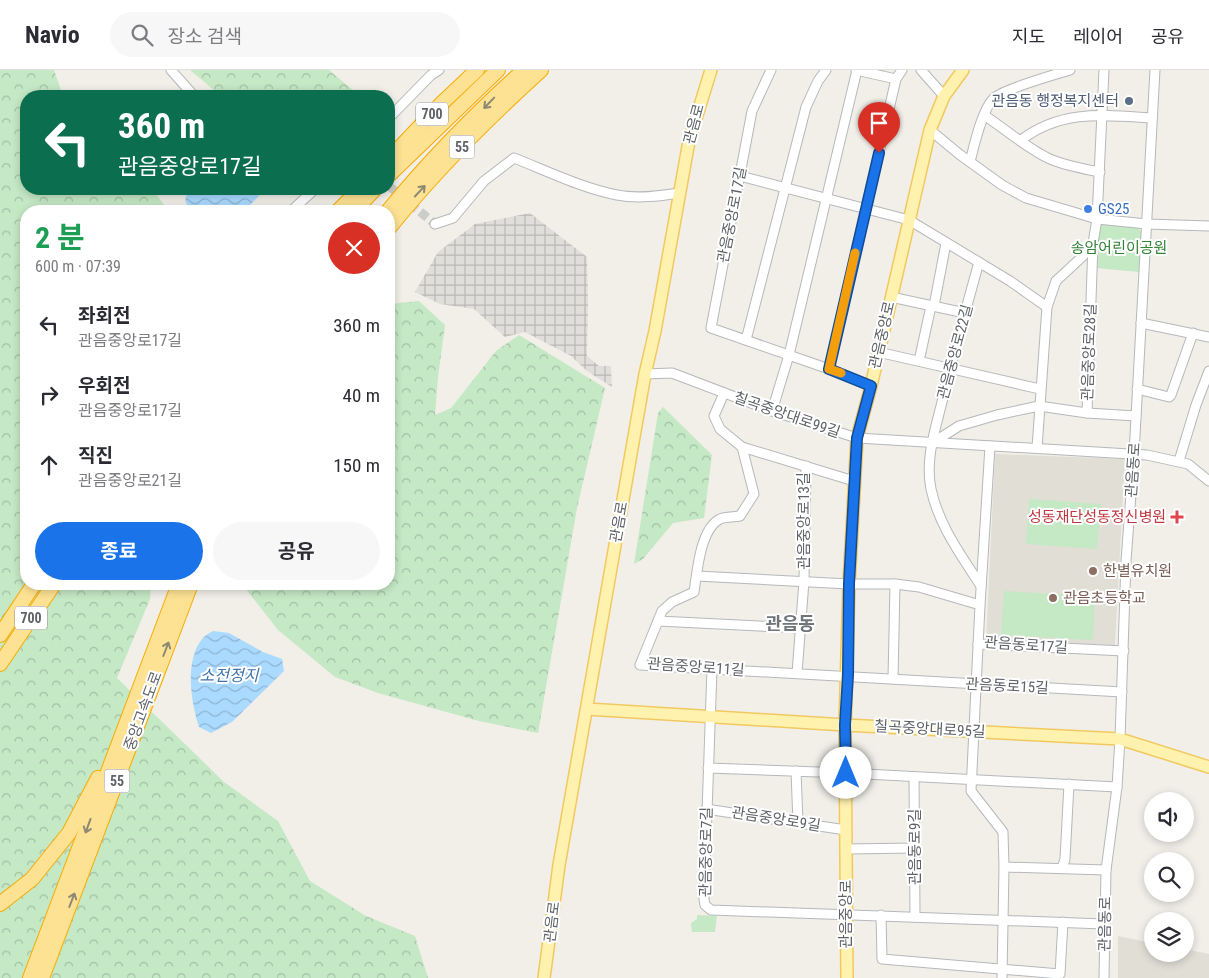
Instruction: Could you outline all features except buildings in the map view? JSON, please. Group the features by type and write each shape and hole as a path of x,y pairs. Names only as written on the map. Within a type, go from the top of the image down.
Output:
{"highway":[{"name":"700","path":"395,153 442,102 476,70"},
{"name":"700","path":"395,169 498,70"},
{"name":"55","path":"393,205 424,170 524,70"},
{"name":"55","path":"395,220 417,193 509,98 541,70"},
{"path":"344,205 354,195"},
{"path":"360,205 370,195"},
{"name":"700","path":"0,635 30,590"},
{"name":"700","path":"0,664 50,590"},
{"name":"중앙고속도로","path":"30,978 177,590"},
{"name":"중앙고속도로","path":"42,978 190,590"},
{"path":"0,628 17,605 21,603"},
{"path":"0,672 21,633"},
{"path":"0,904 32,879 69,833 123,731"},
{"path":"48,978 65,918"}],"main road":[{"name":"관음로","path":"544,978 559,865 645,374 655,331 689,141 710,70"},
{"name":"관음중앙로","path":"847,978 845,725 848,675 849,584 857,438 871,386 930,130 944,96 963,70"},
{"name":"칠곡중앙대로95길","path":"586,709 1120,739 1209,767"}],"street":[{"path":"172,70 189,90"},
{"path":"395,112 431,75 440,70"},
{"name":"관음중앙로17길","path":"771,70 752,111 711,328 829,369 871,386"},
{"path":"746,340 806,107 818,81 826,70"},
{"path":"772,411 789,355 856,70 896,79"},
{"path":"829,369 896,79 902,70"},
{"path":"921,70 944,96"},
{"path":"970,162 984,115 994,98 1011,89 1070,70"},
{"name":"관음중앙로28길","path":"932,443 959,426 996,415 1039,406 1087,413 1093,243 1097,219 1100,172 1104,70"},
{"name":"관음동로","path":"1104,978 1106,870 1117,787 1120,739 1126,561 1134,454 1155,70"},
{"path":"1021,140 1039,127 1080,115 1103,114 1152,118"},
{"path":"984,115 1052,160 1073,167 1100,172"},
{"path":"930,130 1002,185 1026,198 1097,219 1147,224 1209,226"},
{"path":"435,224 453,218 484,181 514,158 578,183 618,195 653,196 680,193"},
{"path":"740,176 909,220 1010,281 1047,307"},
{"path":"298,205 308,195"},
{"path":"918,361 933,306 946,243"},
{"path":"1037,448 1047,307 1056,281 1083,256 1093,243"},
{"name":"관음중앙로22길","path":"932,443 979,262"},
{"path":"891,297 965,313"},
{"path":"1141,323 1209,336"},
{"path":"1137,389 1169,397 1171,395 1193,333"},
{"path":"878,352 1040,390"},
{"path":"1179,461 1196,405 1209,371"},
{"name":"칠곡중앙대로99길","path":"645,374 672,374 772,411 857,438 1134,454 1188,464 1209,481"},
{"path":"724,393 714,416 720,429 742,447"},
{"path":"1087,413 1136,416"},
{"path":"932,443 930,473 940,520 948,536 981,586"},
{"path":"981,586 990,446"},
{"name":"관음중앙로13길","path":"742,447 806,466 804,581"},
{"name":"관음중앙로11길","path":"742,447 754,494 740,516 720,519 714,524 704,539 694,592 672,602 662,611 640,665 848,675"},
{"path":"806,466 854,481"},
{"name":"관음중앙로13길","path":"697,576 849,584"},
{"path":"797,673 804,581"},
{"path":"849,584 895,584 919,587 980,605"},
{"path":"893,679 895,584"},
{"name":"관음동로17길","path":"981,586 978,644 1124,651"},
{"path":"658,621 800,628"},
{"path":"978,644 971,791 1002,832 1004,866 1002,974"},
{"name":"관음중앙로7길","path":"712,669 706,809 704,899 706,905 711,910 846,914"},
{"name":"관음동로15길","path":"848,675 1122,692"},
{"path":"708,768 1117,787"},
{"path":"796,771 798,822"},
{"name":"관음동로9길","path":"914,777 915,916"},
{"path":"1062,868 1065,860 1069,784"},
{"name":"관음중앙로9길","path":"706,809 846,830"},
{"path":"846,849 915,848"},
{"path":"1004,866 1106,870"},
{"path":"846,914 1104,924"},
{"path":"881,915 882,959 1002,974 1060,974 1062,922"}],"shaded area":[{"path":"530,213 587,257 587,356 599,366 611,366 612,387 587,371 571,356 525,332 505,337 474,309 440,304 415,292 438,252 475,224"},
{"path":"995,454 1125,459 1115,645 986,641"},
{"path":"1118,936 1144,941 1144,962 1194,962 1194,951 1209,954 1209,978 1118,978"}],"green space":[{"path":"0,70 54,70 61,90 20,90 20,195 157,195 164,205 20,205 20,590 151,590 150,599 117,678 224,782 278,821 310,881 366,916 415,936 428,978 0,978"},
{"path":"190,70 329,70 353,90 214,90"},
{"name":"송암어린이공원","path":"1101,224 1138,228 1142,233 1139,272 1096,268 1098,235"},
{"path":"419,301 445,325 435,415 451,408 496,351 519,335 605,388 577,508 538,733 479,721 378,693 335,677 278,630 247,590 395,590 395,303"},
{"path":"663,407 712,455 704,518 673,523 643,559 634,564 658,413"},
{"path":"1029,499 1101,504 1097,549 1026,544"},
{"path":"1004,591 1095,596 1093,640 1001,635"},
{"path":"697,915 717,916 715,932 692,932 691,923 697,919"}],"water":[{"path":"186,195 260,195 250,205 187,205 185,201"},
{"name":"소전정지","path":"213,631 229,633 263,652 282,659 284,671 232,722 211,733 199,727 192,694 191,669 197,647 204,637"}],"tunnel":[{"path":"395,191 435,224"}],"slow traffic":[{"path":"841,373 829,369 855,253"}],"place":[{"name":"관음동 행정복지센터","path":"1129,101"},
{"name":"GS25","path":"1088,209"},
{"name":"성동재단성동정신병원","path":"1177,517"},
{"name":"한별유치원","path":"1093,571"},
{"name":"관음초등학교","path":"1053,598"}],"district":[{"name":"관음동","path":"790,623"}],"route":[{"path":"846,773 845,725 848,675 849,584 857,438 871,386 829,369 879,153"}]}
